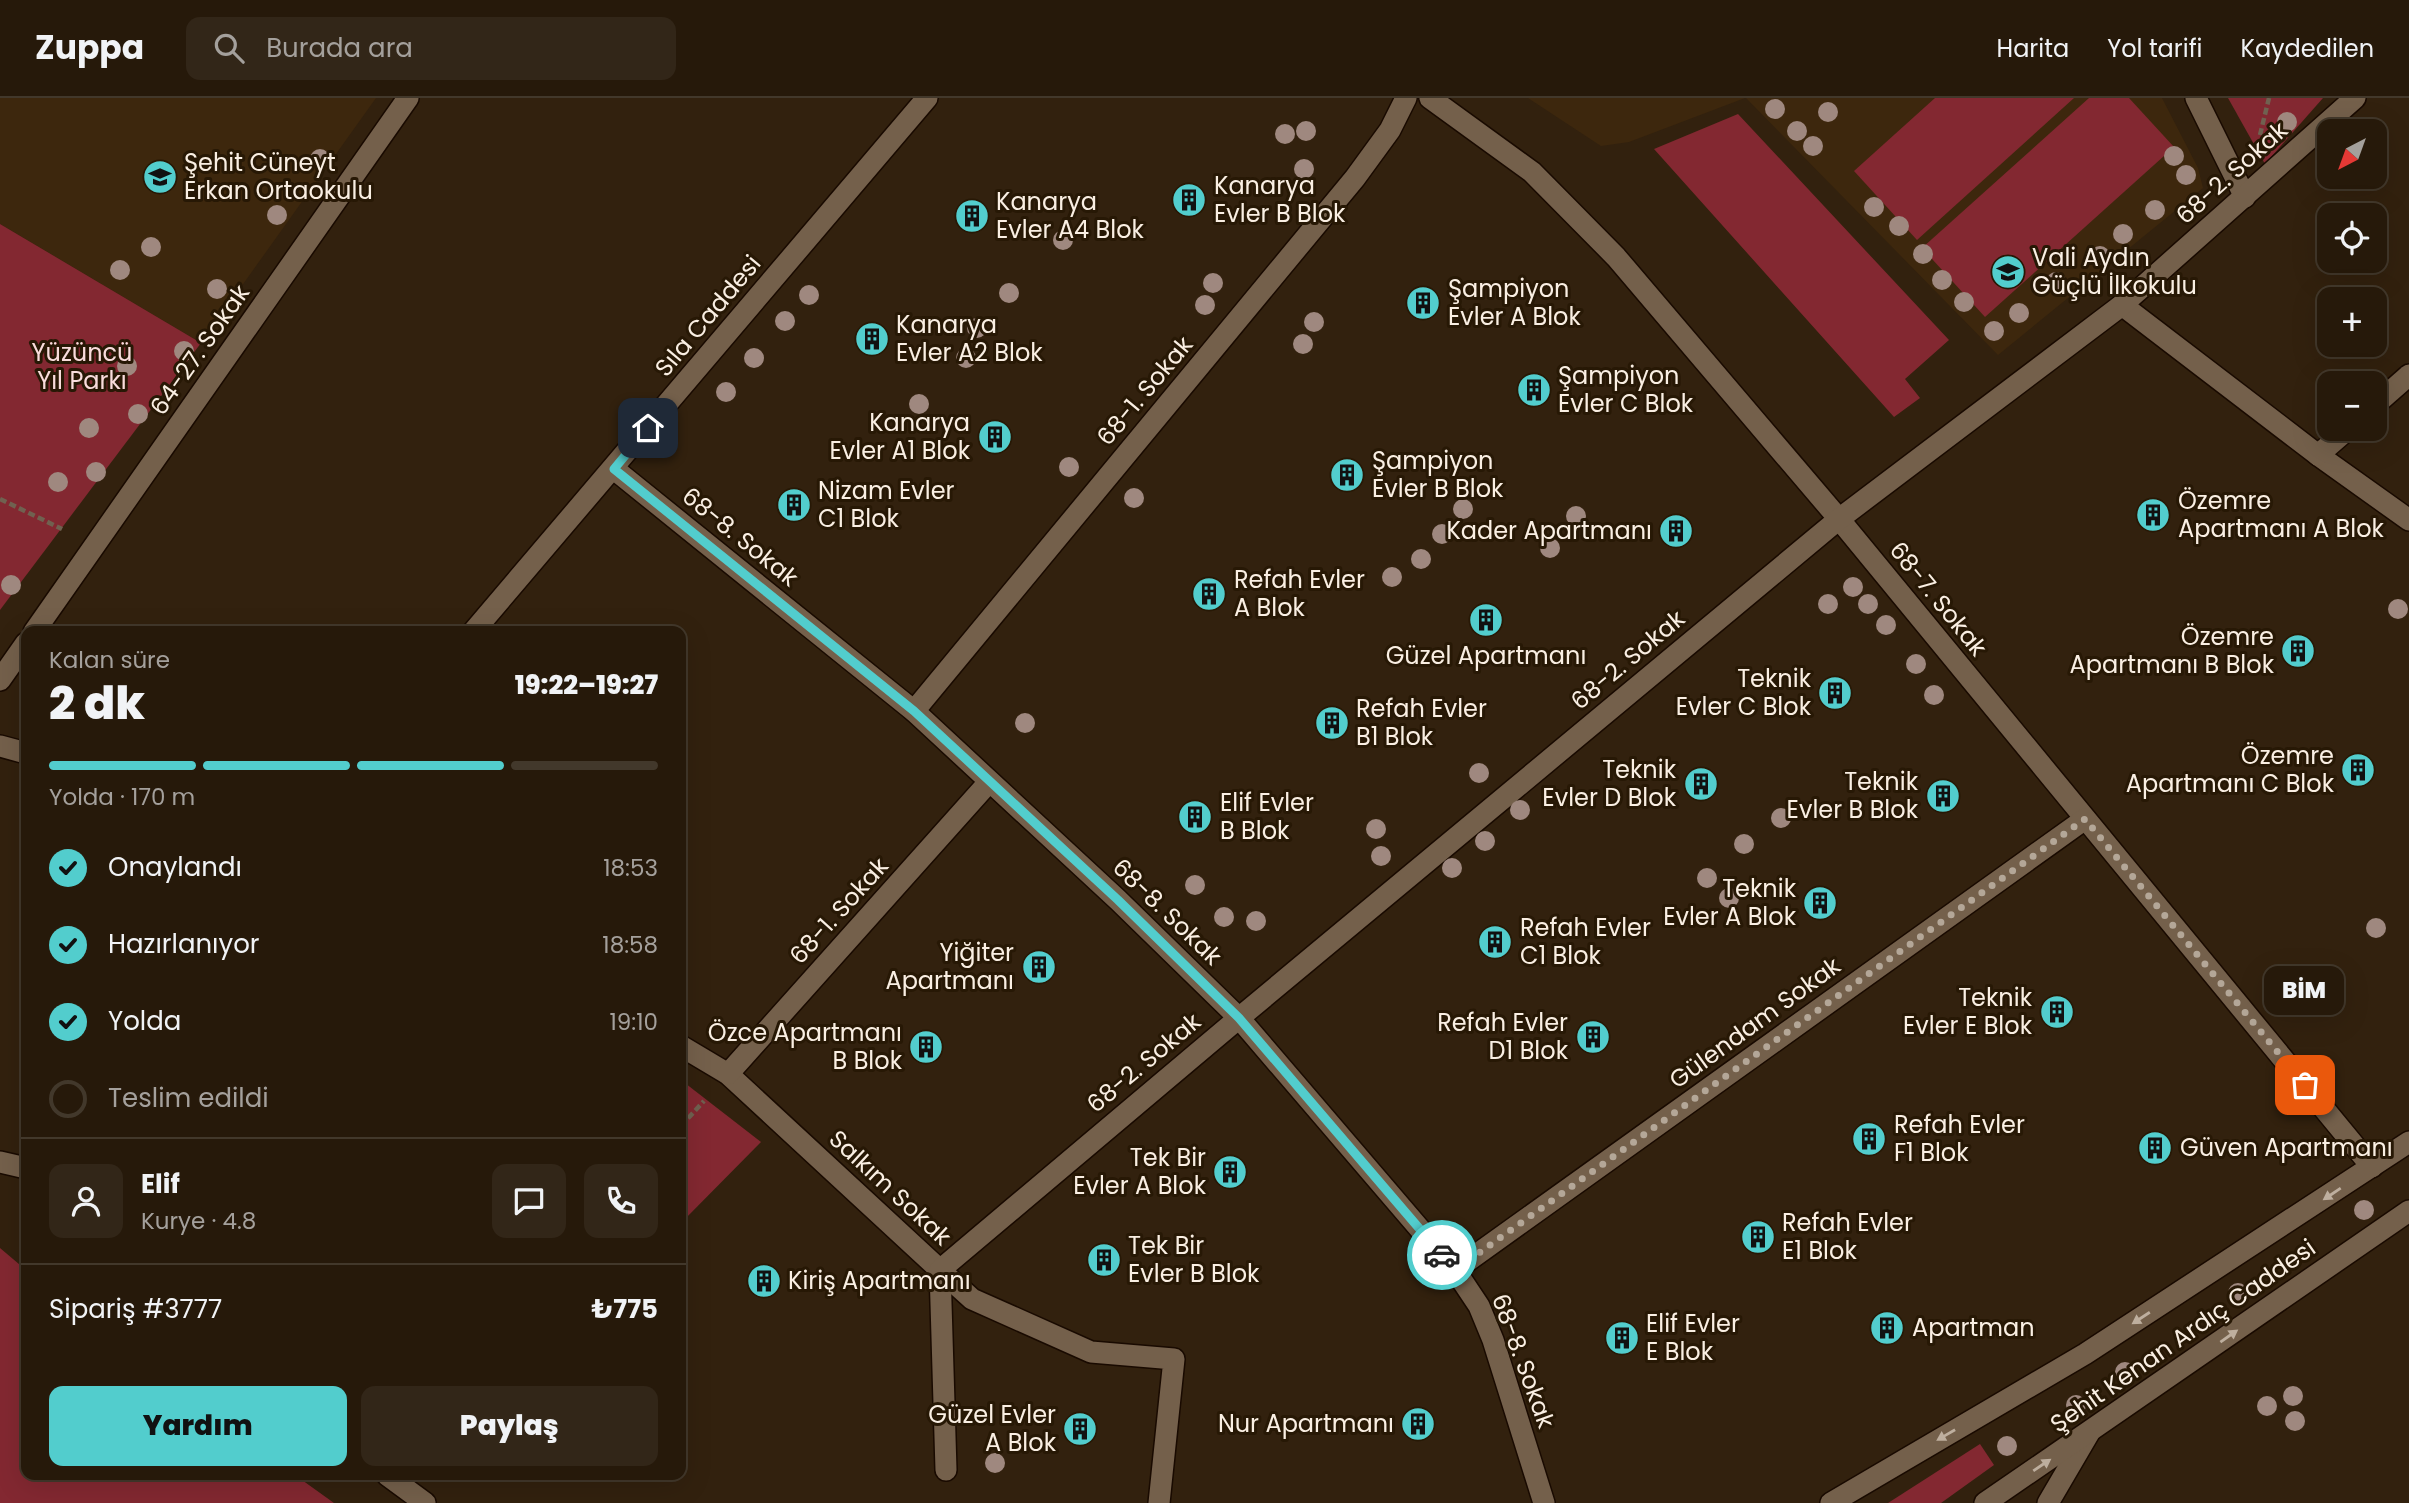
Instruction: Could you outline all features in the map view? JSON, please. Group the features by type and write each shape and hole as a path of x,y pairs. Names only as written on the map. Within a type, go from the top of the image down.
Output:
{"street":[{"name":"64-27. Sokak","path":"38,626 408,98"},
{"name":"68-1. Sokak","path":"914,711 1355,178 1390,130 1406,98"},
{"name":"68-7. Sokak","path":"1430,98 1532,172 1616,257 1839,519 2372,1167"},
{"path":"2196,98 2245,198"},
{"name":"68-2. Sokak","path":"940,1270 1839,519 2122,305 2355,98"},
{"name":"Sıla Caddesi","path":"478,626 925,99"},
{"path":"2122,305 2318,455 2409,520"},
{"path":"2387,394 2409,375"},
{"path":"2318,455 2334,441"},
{"name":"68-8. Sokak","path":"614,469 914,711 1118,900 1239,1018 1455,1270 1479,1306 1493,1340 1544,1503"},
{"path":"0,680 21,650"},
{"path":"0,746 21,752"},
{"name":"68-1. Sokak","path":"728,1074 989,782"},
{"name":"Gülendam Sokak","path":"1455,1270 2085,819"},
{"name":"Salkım Sokak","path":"686,1049 728,1074 940,1270 946,1470"},
{"name":"Şehit Kenan Ardıç Caddesi","path":"1830,1503 2085,1354 2409,1143"},
{"path":"0,1162 21,1167"},
{"name":"Şehit Kenan Ardıç Caddesi","path":"1985,1503 2409,1211"},
{"path":"940,1270 972,1299 1091,1352 1174,1359 1159,1503"},
{"path":"2049,1503 2089,1433"},
{"path":"394,1480 425,1503"}],"path":[{"path":"0,499 94,545"}],"shaded area":[{"name":"Şehit Cüneyt Erkan Ortaokulu","path":"0,98 376,98 201,343 0,224"},
{"path":"1528,98 1745,98 1629,142 1601,146"},
{"name":"Vali Aydın Güçlü İlkokulu","path":"1746,98 2162,98 2198,168 2203,188 1998,355"}],"green space":[{"path":"1935,98 2074,98 1917,240 1854,171"},
{"path":"2089,98 2129,98 2174,147 1985,317 1922,248"},
{"path":"2228,98 2323,98 2265,164"},
{"path":"1738,114 1949,340 1905,379 1920,398 1894,417 1654,149"},
{"name":"Yüzüncü Yıl Parkı","path":"0,224 201,343 0,610"},
{"path":"686,1084 761,1142 686,1218"},
{"path":"0,1248 21,1266 21,1480 302,1480 334,1503 0,1503"},
{"path":"1980,1444 1994,1465 1941,1503 1888,1503"}],"way so far":[{"path":"1442,1255 1455,1270 2085,819 2305,1085"}],"place":[{"name":"Şehit Cüneyt Erkan Ortaokulu","path":"160,177"},
{"name":"Kanarya Evler B Blok","path":"1189,200"},
{"name":"Kanarya Evler A4 Blok","path":"972,216"},
{"name":"Vali Aydın Güçlü İlkokulu","path":"2008,272"},
{"name":"Şampiyon Evler A Blok","path":"1423,303"},
{"name":"Kanarya Evler A2 Blok","path":"872,339"},
{"name":"Şampiyon Evler C Blok","path":"1534,390"},
{"name":"Kanarya Evler A1 Blok","path":"995,437"},
{"name":"Şampiyon Evler B Blok","path":"1347,475"},
{"name":"Nizam Evler C1 Blok","path":"794,505"},
{"name":"Özemre Apartmanı A Blok","path":"2153,515"},
{"name":"Kader Apartmanı","path":"1676,531"},
{"name":"Refah Evler A Blok","path":"1209,594"},
{"name":"Güzel Apartmanı","path":"1486,620"},
{"name":"Özemre Apartmanı B Blok","path":"2298,651"},
{"name":"Teknik Evler C Blok","path":"1835,693"},
{"name":"Refah Evler B1 Blok","path":"1332,723"},
{"name":"Özemre Apartmanı C Blok","path":"2358,770"},
{"name":"Teknik Evler D Blok","path":"1701,784"},
{"name":"Teknik Evler B Blok","path":"1943,796"},
{"name":"Elif Evler B Blok","path":"1195,817"},
{"name":"Teknik Evler A Blok","path":"1820,903"},
{"name":"Refah Evler C1 Blok","path":"1495,942"},
{"name":"Yiğiter Apartmanı","path":"1039,967"},
{"name":"Teknik Evler E Blok","path":"2057,1012"},
{"name":"Refah Evler D1 Blok","path":"1593,1037"},
{"name":"Özce Apartmanı B Blok","path":"926,1047"},
{"name":"BİM","path":"2305,1085"},
{"name":"Refah Evler F1 Blok","path":"1869,1139"},
{"name":"Güven Apartmanı","path":"2155,1148"},
{"name":"Tek Bir Evler A Blok","path":"1230,1172"},
{"name":"Refah Evler E1 Blok","path":"1758,1237"},
{"name":"Tek Bir Evler B Blok","path":"1104,1260"},
{"name":"Kiriş Apartmanı","path":"764,1281"},
{"name":"Apartman","path":"1887,1328"},
{"name":"Elif Evler E Blok","path":"1622,1338"},
{"name":"Nur Apartmanı","path":"1418,1424"},
{"name":"Güzel Evler A Blok","path":"1080,1429"}],"route":[{"path":"648,428 614,469 914,711 1118,900 1239,1018 1442,1255"}]}
